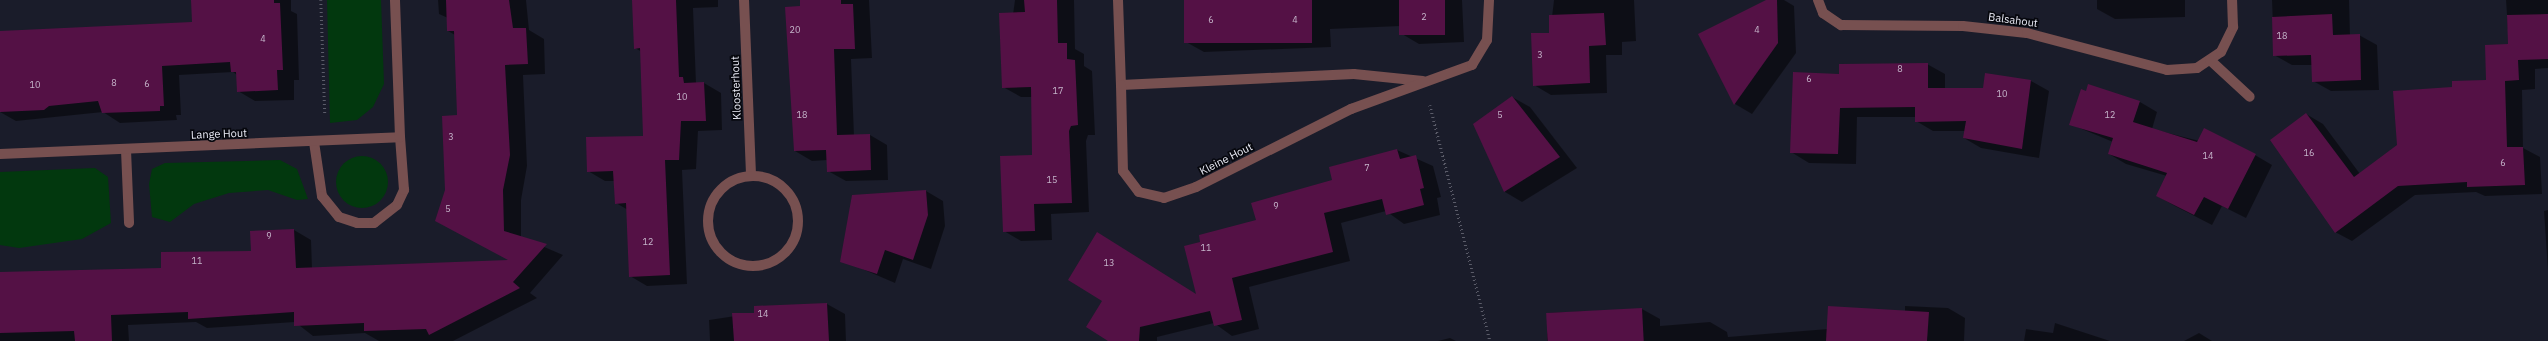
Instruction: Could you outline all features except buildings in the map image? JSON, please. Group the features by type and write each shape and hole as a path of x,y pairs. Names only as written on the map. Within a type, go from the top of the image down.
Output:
{"street":[{"path":"314,142 322,196 339,217 357,223 374,223 397,204 404,190 400,137 395,0"},
{"name":"Kloosterhout","path":"744,0 751,175"},
{"name":"Kleine Hout","path":"1118,0 1122,85 1123,171 1139,192 1164,198 1196,187 1351,109 1460,71 1481,56 1487,40 1489,0"},
{"name":"Balsahout","path":"1818,0 1823,13 1841,25 1963,26 2027,33 2167,70 2197,68 2221,52 2233,27 2232,0"},
{"path":"2210,60 2250,98"},
{"name":"Kleine Hout","path":"1122,85 1354,74 1425,82"},
{"name":"Lange Hout","path":"0,154 326,142 400,137"},
{"path":"126,150 129,223"},
{"path":"751,175 776,181 794,200 799,226 789,250 767,265 741,266 719,252 708,229 710,210 726,183 751,175"}],"path":[{"path":"321,0 326,142"},
{"path":"1425,82 1490,341"}],"green space":[{"path":"327,0 381,0 384,84 373,107 357,120 330,123"},
{"path":"357,156 367,156 381,163 388,177 388,187 381,201 367,208 357,208 347,204 340,197 336,187 336,177 340,167 347,160"},
{"path":"280,160 297,169 308,199 297,200 268,190 229,193 194,204 170,222 152,217 149,184 152,169 165,163"},
{"path":"95,168 108,177 111,223 82,239 19,248 0,245 0,172"}]}
